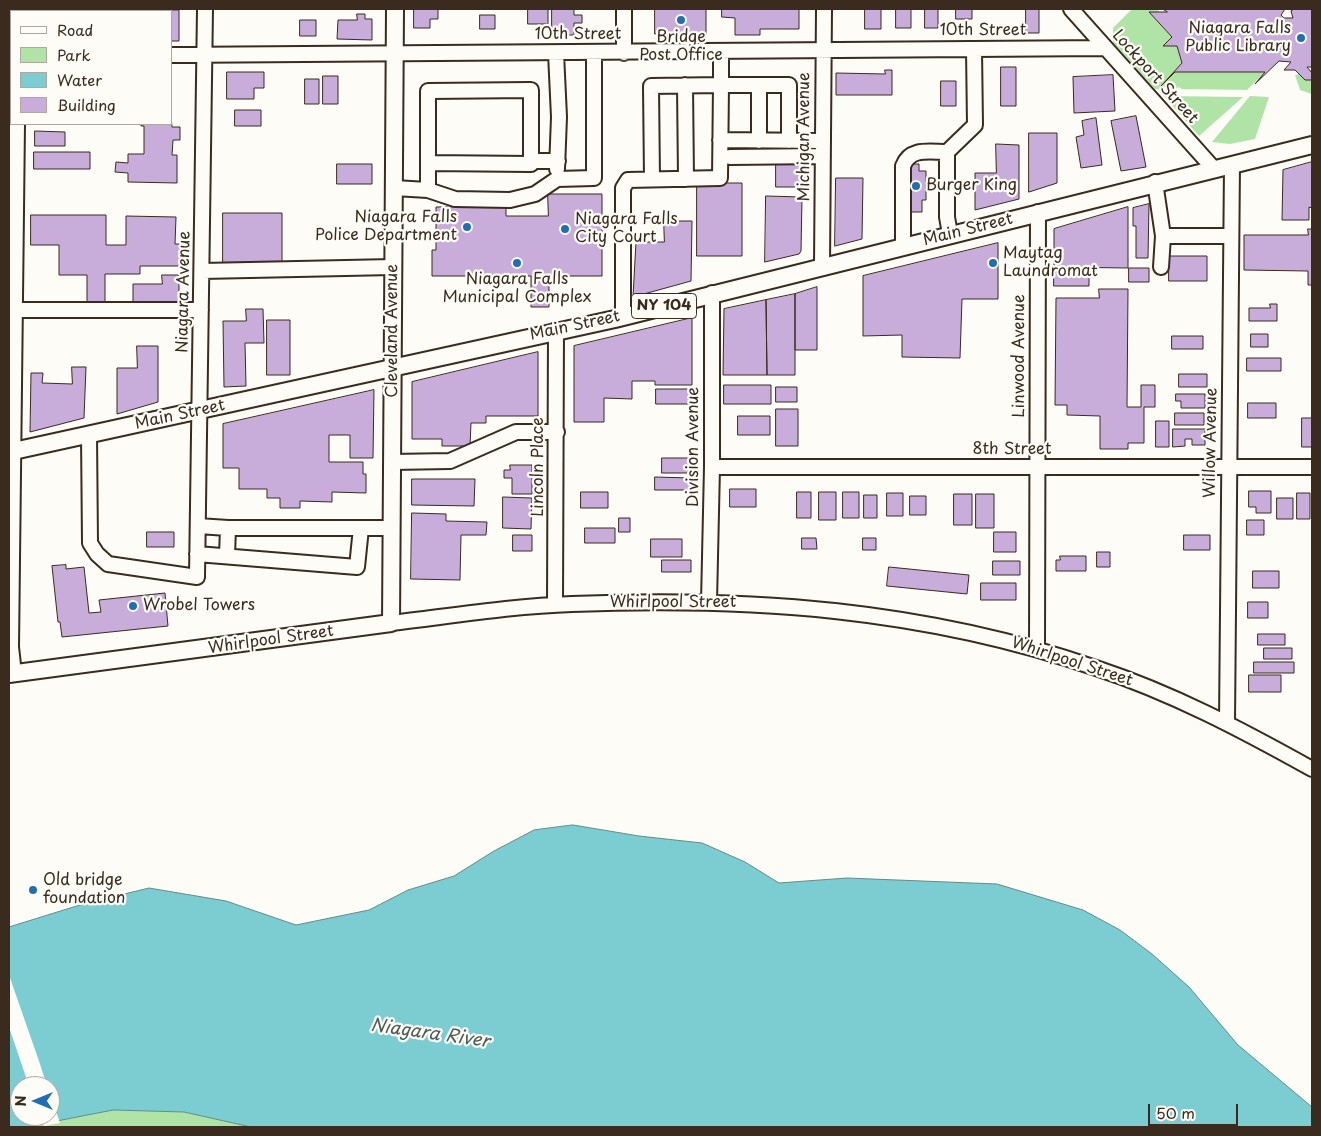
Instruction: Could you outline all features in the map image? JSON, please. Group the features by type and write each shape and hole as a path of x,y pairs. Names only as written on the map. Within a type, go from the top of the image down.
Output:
{"main road":[{"name":"Cleveland Avenue","path":"392,623 395,9"},
{"name":"Main Street","path":"11,451 200,411 556,330 623,317 1156,182 1312,145"},
{"name":"Whirlpool Street","path":"12,674 392,623"}],"street":[{"name":"Niagara Avenue","path":"89,435 90,543 97,554 108,564 197,577 205,9"},
{"path":"624,9 624,53"},
{"name":"Michigan Avenue","path":"822,266 824,9"},
{"name":"Lockport Street","path":"1071,9 1214,169"},
{"name":"10th Street","path":"172,55 1104,48"},
{"path":"903,246 903,166 906,159 918,152 947,152 975,125 974,49"},
{"path":"623,317 623,188 628,180 720,178 721,52"},
{"path":"556,53 559,117 557,179"},
{"path":"394,188 428,190 455,199 510,200 535,194 557,179 594,178 594,53"},
{"path":"759,84 759,141"},
{"path":"652,178 651,86 789,84 789,141"},
{"path":"685,85 686,178"},
{"path":"428,190 428,91 531,90 531,161"},
{"path":"12,674 11,413 12,348 15,310 17,125"},
{"path":"720,140 823,141"},
{"path":"947,152 946,217 950,234"},
{"path":"730,156 823,156"},
{"path":"428,163 531,164 531,161 558,161"},
{"name":"Willow Avenue","path":"1226,722 1232,165"},
{"path":"1156,182 1163,236 1161,267"},
{"name":"Linwood Avenue","path":"1037,649 1038,212"},
{"path":"1163,236 1231,236"},
{"path":"202,271 394,267"},
{"name":"Division Avenue","path":"709,602 712,467 712,293"},
{"path":"15,310 201,310"},
{"name":"Lincoln Place","path":"555,605 556,330"},
{"path":"392,462 450,461 516,432 556,432"},
{"name":"8th Street","path":"712,467 1312,467"},
{"path":"198,526 228,528 392,528"},
{"path":"227,556 228,528"},
{"path":"197,554 357,567 361,528"},
{"name":"Whirlpool Street","path":"392,623 555,605 709,602 826,608 883,616 955,629 1037,649 1098,668 1150,688 1226,722 1312,769"}],"green space":[{"path":"1132,9 1157,9 1160,12 1150,13 1172,37 1164,46 1177,46 1178,48 1182,63 1161,86 1175,72 1265,72 1247,90 1182,89 1179,87 1176,89 1155,89 1113,42 1113,28"},
{"path":"1299,74 1305,80 1312,80 1312,94 1300,90 1295,75"},
{"path":"1164,96 1243,97 1199,136"},
{"path":"1250,96 1269,97 1255,139 1230,144 1212,142"},
{"path":"113,1110 184,1112 251,1127 26,1127 60,1126 60,1120"}],"water":[{"name":"Niagara River","path":"573,825 639,836 702,843 745,862 779,883 847,878 997,884 1083,910 1120,930 1152,954 1189,987 1238,1045 1312,1107 1312,1127 251,1127 184,1112 113,1110 60,1120 60,1076 10,1076 10,1126 31,1126 9,1127 9,927 83,904 149,888 226,901 296,925 369,910 408,890 454,876 494,851 534,830"}],"pier":[{"path":"9,975 44,1076 26,1076 9,1027"}],"building":[{"path":"414,9 438,9 438,19 430,19 430,28 414,28"},
{"path":"528,9 548,9 548,24 528,24"},
{"path":"552,9 574,9 574,15 582,15 582,23 574,23 574,35 552,35"},
{"path":"655,9 706,9 706,34 655,34"},
{"path":"722,9 799,9 799,29 760,29 760,35 735,35 735,18 722,17"},
{"path":"865,9 881,9 881,29 865,29"},
{"path":"896,9 911,9 911,28 896,28"},
{"path":"925,9 938,9 938,28 925,28"},
{"path":"956,9 972,9 972,19 956,19"},
{"path":"1026,9 1039,9 1039,33 1026,33"},
{"path":"1163,9 1285,9 1281,15 1284,18 1293,18 1291,11 1294,9 1312,9 1312,67 1307,67 1312,73 1312,80 1305,80 1295,70 1284,70 1291,62 1279,61 1255,84 1265,72 1175,72 1161,86 1182,63 1177,46 1163,46 1172,37 1149,12 1167,12"},
{"path":"172,10 179,10 179,41 172,41"},
{"path":"357,14 365,14 365,19 372,19 372,40 337,39 338,20 357,20"},
{"path":"480,15 495,15 495,29 480,29"},
{"path":"300,20 316,20 316,36 300,36"},
{"path":"1001,67 1016,67 1016,106 1001,106"},
{"path":"885,70 892,70 892,95 836,95 836,73 885,74"},
{"path":"227,72 264,72 264,88 254,88 254,99 227,99"},
{"path":"1113,75 1115,111 1074,113 1073,77"},
{"path":"323,76 338,76 338,104 323,104"},
{"path":"305,79 319,79 319,104 305,104"},
{"path":"941,81 956,81 956,106 941,106"},
{"path":"235,110 261,110 261,126 235,126"},
{"path":"1136,116 1146,167 1121,171 1111,121"},
{"path":"1096,118 1102,165 1081,168 1076,137 1084,135 1082,121"},
{"path":"172,125 172,127 180,127 180,140 173,140 172,155 177,155 177,183 128,182 128,173 115,172 116,162 128,163 128,154 144,154 144,126 141,126"},
{"path":"35,131 65,132 65,146 35,146"},
{"path":"1029,133 1057,133 1057,183 1029,192"},
{"path":"996,144 1019,145 1019,199 975,210 975,173 996,173"},
{"path":"34,152 90,152 90,169 34,169"},
{"path":"1312,162 1312,208 1309,207 1309,220 1282,220 1283,170"},
{"path":"776,163 804,163 804,187 776,187"},
{"path":"337,164 372,164 372,184 337,184"},
{"name":"Burger King","path":"919,164 919,171 926,171 926,200 922,200 922,212 907,212 907,166"},
{"path":"836,178 863,178 862,239 835,246"},
{"path":"697,183 742,183 742,256 697,256"},
{"name":"Niagara Falls Municipal Complex","path":"548,194 602,194 602,276 549,276 549,307 531,307 531,276 432,276 432,250 436,250 436,207 506,206 506,216 548,216"},
{"path":"766,196 802,197 801,251 799,254 765,262"},
{"path":"1149,204 1148,258 1136,258 1136,226 1133,226 1133,208"},
{"path":"1128,207 1128,268 1054,267 1054,229"},
{"path":"223,213 282,213 282,266 223,266"},
{"path":"31,215 106,215 106,245 126,245 126,216 176,217 175,244 180,244 180,266 140,266 140,274 105,274 105,306 87,306 87,275 59,275 59,245 31,245"},
{"path":"664,221 692,221 691,281 633,297 636,242 664,242"},
{"path":"1308,229 1312,229 1312,285 1308,285 1308,271 1244,270 1244,235 1308,235"},
{"path":"998,243 998,299 962,299 960,358 902,357 902,335 863,336 863,276"},
{"path":"1169,256 1207,256 1207,281 1169,281"},
{"path":"1129,268 1149,268 1149,282 1129,282"},
{"path":"1054,272 1089,272 1089,286 1054,286"},
{"path":"162,275 179,275 179,306 133,306 133,284 162,284"},
{"path":"817,287 817,350 795,350 795,294"},
{"path":"1099,289 1128,289 1127,407 1141,407 1141,385 1155,385 1155,407 1144,407 1144,443 1128,443 1128,449 1100,449 1100,416 1067,415 1067,405 1055,405 1056,298 1099,298"},
{"path":"795,294 795,375 767,375 766,300"},
{"path":"766,300 767,375 723,375 724,309"},
{"path":"1270,304 1277,304 1277,321 1249,321 1249,308 1270,308"},
{"path":"246,309 263,309 264,343 245,343 246,386 224,387 223,321 246,321"},
{"path":"692,318 692,385 655,385 655,381 632,381 632,399 604,398 604,422 574,422 574,346"},
{"path":"267,320 290,320 290,375 267,375"},
{"path":"1251,334 1268,334 1268,347 1251,347"},
{"path":"1172,336 1203,336 1203,349 1172,349"},
{"path":"137,346 158,346 158,402 117,414 117,368 137,368"},
{"path":"538,352 538,416 486,416 486,423 471,423 470,446 442,446 442,439 412,439 412,382"},
{"path":"1247,358 1281,358 1281,371 1247,371"},
{"path":"72,367 86,367 84,418 30,432 31,373 43,373 42,383 72,384"},
{"path":"1179,374 1207,374 1207,387 1179,387"},
{"path":"724,385 771,385 771,404 724,404"},
{"path":"776,387 797,387 797,402 776,402"},
{"path":"656,389 690,389 690,404 656,404"},
{"path":"374,390 373,458 350,458 350,435 329,435 329,462 363,462 363,474 366,474 366,493 332,492 332,502 300,501 300,508 280,508 280,498 267,498 267,489 239,489 239,468 223,468 223,424"},
{"path":"1176,394 1205,394 1205,408 1181,408 1181,401 1176,401"},
{"path":"1248,403 1276,403 1276,418 1248,418"},
{"path":"776,409 798,409 798,446 776,446"},
{"path":"1175,413 1204,413 1204,425 1175,425"},
{"path":"738,416 770,416 770,435 738,435"},
{"path":"1302,418 1312,418 1312,447 1302,447"},
{"path":"1156,421 1169,421 1169,447 1156,447"},
{"path":"1173,429 1205,429 1205,445 1192,445 1192,439 1185,439 1185,446 1173,447"},
{"path":"662,458 692,458 692,473 662,473"},
{"path":"510,465 532,465 532,494 512,494 512,478 504,478 504,470 510,470"},
{"path":"655,477 691,478 691,490 655,490"},
{"path":"412,479 475,479 474,506 412,505"},
{"path":"730,489 756,489 756,507 730,507"},
{"path":"1249,491 1271,491 1271,513 1256,513 1256,507 1249,507"},
{"path":"581,492 608,492 608,508 581,508"},
{"path":"797,492 811,492 811,518 797,518"},
{"path":"819,492 836,492 836,520 819,520"},
{"path":"843,492 859,492 859,518 843,518"},
{"path":"887,493 903,493 903,516 887,516"},
{"path":"1297,493 1310,493 1310,519 1297,519"},
{"path":"954,494 972,494 972,525 954,525"},
{"path":"976,494 994,494 994,528 976,528"},
{"path":"864,495 877,495 877,518 864,518"},
{"path":"910,496 926,496 926,515 910,515"},
{"path":"503,497 532,498 531,529 503,528"},
{"path":"1277,498 1293,498 1293,519 1277,519"},
{"path":"412,513 446,514 446,521 487,522 486,535 461,535 460,580 411,579"},
{"path":"619,518 630,518 630,532 619,532"},
{"path":"1247,520 1264,520 1264,535 1247,535"},
{"path":"585,528 615,528 615,543 585,543"},
{"path":"147,532 174,532 174,547 147,547"},
{"path":"994,532 1016,532 1016,552 994,552"},
{"path":"513,535 532,535 532,551 513,551"},
{"path":"1184,535 1210,535 1210,550 1184,550"},
{"path":"802,538 816,538 817,549 802,549"},
{"path":"863,538 876,538 876,550 863,550"},
{"path":"651,539 682,539 682,557 651,557"},
{"path":"1097,552 1110,552 1110,567 1097,567"},
{"path":"1060,556 1086,556 1086,571 1056,571 1056,560 1060,560"},
{"path":"662,560 691,560 691,572 662,572"},
{"path":"993,561 1020,561 1020,575 993,575"},
{"name":"Wrobel Towers","path":"66,565 66,569 84,567 89,613 101,612 99,600 165,593 168,626 62,637 60,622 58,622 52,566"},
{"path":"889,567 969,575 967,594 887,586"},
{"path":"1253,571 1279,571 1279,588 1253,588"},
{"path":"981,583 1016,583 1016,600 981,600"},
{"path":"1248,602 1268,602 1268,618 1248,618"},
{"path":"1258,634 1285,634 1285,645 1258,645"},
{"path":"1264,648 1292,648 1292,659 1264,659"},
{"path":"1254,662 1294,662 1294,673 1254,673"},
{"path":"1249,675 1281,675 1281,692 1249,692"}],"place":[{"name":"Bridge Post Office","path":"681,20"},
{"name":"Niagara Falls Public Library","path":"1301,38"},
{"name":"Burger King","path":"916,186"},
{"name":"Niagara Falls Police Department","path":"467,227"},
{"name":"Niagara Falls City Court","path":"565,229"},
{"name":"Niagara Falls Municipal Complex","path":"517,263"},
{"name":"Maytag Laundromat","path":"993,263"},
{"name":"Wrobel Towers","path":"133,606"},
{"name":"Old bridge foundation","path":"33,890"}]}
